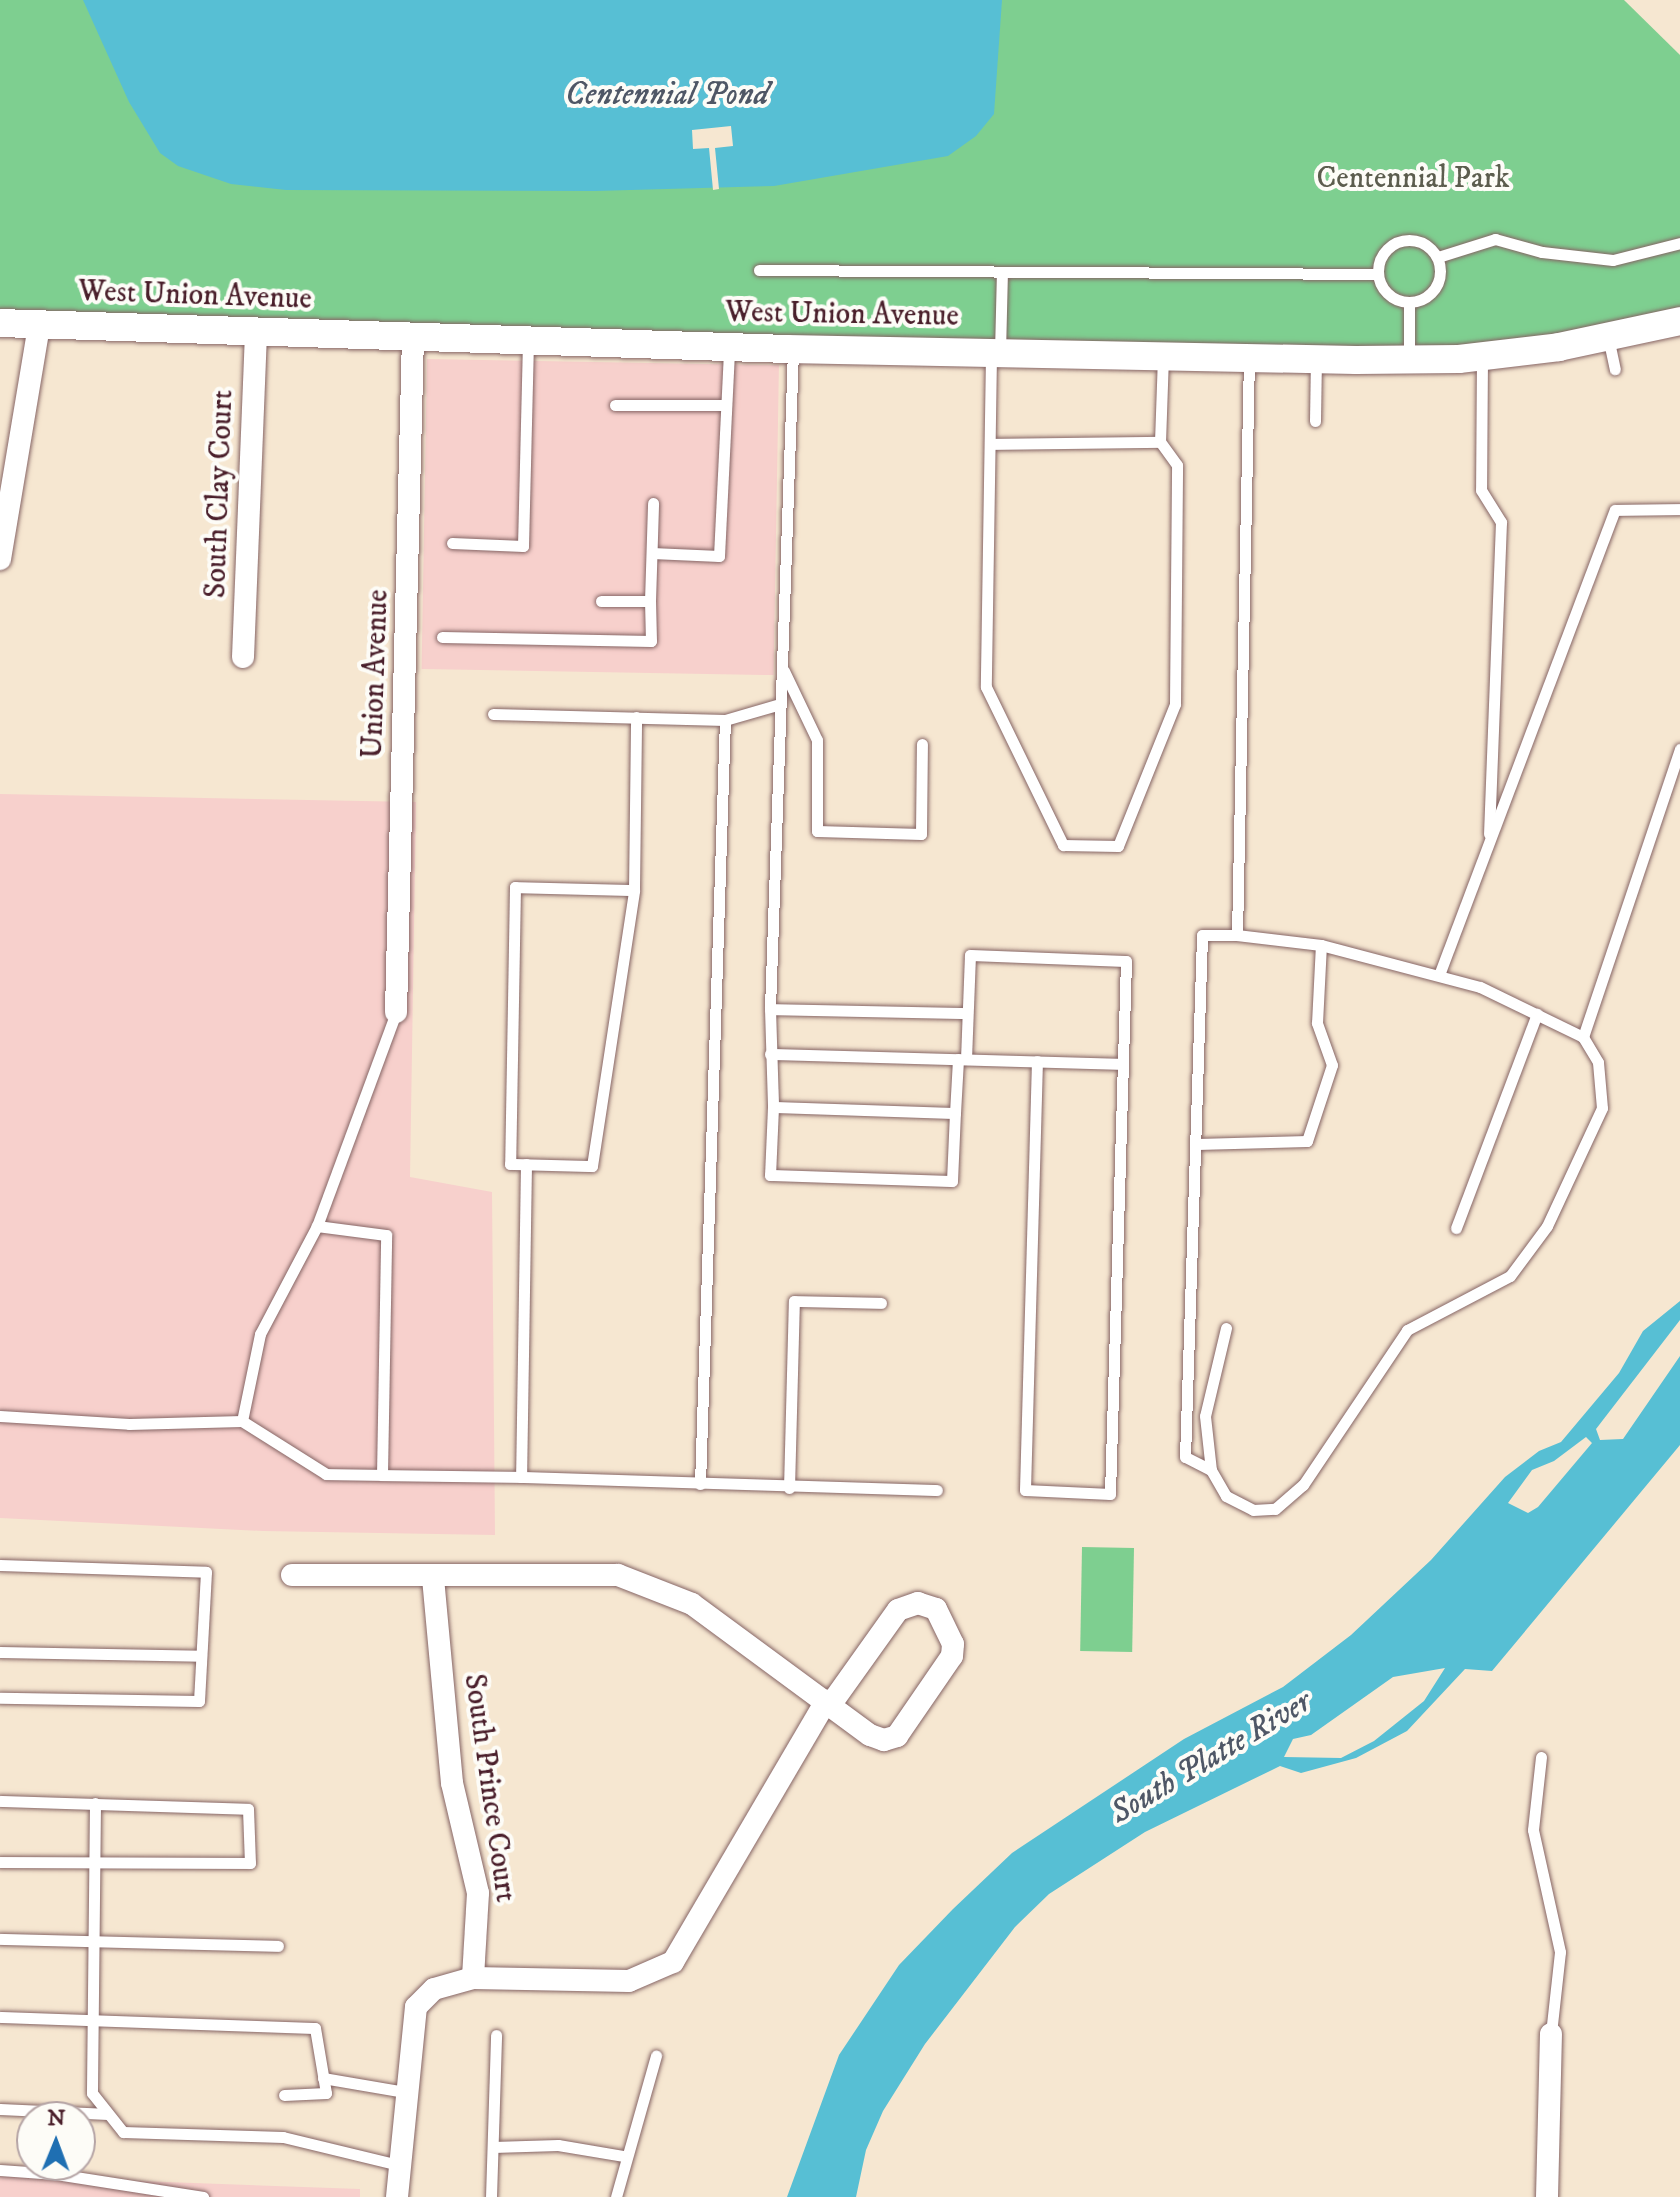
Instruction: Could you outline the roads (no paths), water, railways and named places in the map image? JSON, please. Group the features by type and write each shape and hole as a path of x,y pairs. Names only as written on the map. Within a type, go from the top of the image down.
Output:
{"street":[{"name":"West Union Avenue","path":"0,323 793,349 1409,359 1482,356 1607,337 1680,321"},
{"path":"0,559 39,325"},
{"name":"South Clay Court","path":"243,657 256,333"},
{"name":"Union Avenue","path":"396,1012 413,338"},
{"path":"292,1575 433,1578 618,1575 692,1604 828,1702 870,1735 884,1740 897,1736 952,1656 953,1644 936,1609 918,1603 898,1610 828,1702 673,1962 629,1981 473,1978 434,1989 416,2007 405,2092 397,2197"},
{"name":"South Prince Court","path":"433,1578 452,1783 478,1893 473,1978"},
{"path":"1547,2197 1551,2034"}],"lane":[{"path":"1407,239 1419,241 1438,257 1439,282 1432,293 1409,302 1388,294 1378,274 1385,251 1407,239"},
{"path":"1438,257 1495,239 1542,252 1613,260 1680,243"},
{"path":"759,270 1378,274"},
{"path":"1002,272 990,444 986,687 1063,845 1118,846 1175,704 1177,465 1160,442 1163,356"},
{"path":"1409,302 1409,359"},
{"path":"1607,337 1615,369"},
{"path":"452,543 523,546 528,341"},
{"path":"652,553 719,556 729,347"},
{"path":"793,349 770,1009 773,1107 770,1175 952,1181 955,1113 967,1013 970,955 1126,961 1120,1064 1110,1494 1025,1490 1037,1061"},
{"path":"1482,356 1481,490 1501,522 1489,844"},
{"path":"1237,935 1249,358"},
{"path":"1315,421 1316,359"},
{"path":"615,405 726,405"},
{"path":"990,444 1160,442"},
{"path":"442,637 651,641 653,503"},
{"path":"1439,975 1615,510 1680,509"},
{"path":"601,601 650,601"},
{"path":"782,667 817,740 817,831 921,834 922,744"},
{"path":"493,714 725,720 780,704"},
{"path":"634,890 515,887 510,1164 592,1166 634,890 636,717"},
{"path":"700,1484 725,720"},
{"path":"1583,1037 1680,749"},
{"path":"1211,1470 1185,1457 1202,935 1237,935 1321,945 1439,975 1480,987 1583,1037 1598,1062 1602,1108 1547,1226 1510,1276 1407,1330 1303,1485 1275,1509 1253,1510 1226,1496 1211,1470 1205,1416 1226,1328"},
{"path":"1197,1144 1307,1141 1332,1065 1317,1023 1321,945"},
{"path":"770,1009 967,1013"},
{"path":"242,1421 260,1334 317,1226 396,1012"},
{"path":"1456,1228 1537,1014"},
{"path":"770,1054 1120,1064"},
{"path":"773,1107 955,1113"},
{"path":"521,1477 526,1164"},
{"path":"317,1226 386,1235 382,1475"},
{"path":"789,1488 794,1301 881,1303"},
{"path":"0,1416 129,1424 242,1421 326,1474 937,1490"},
{"path":"0,1565 206,1572 199,1701 0,1698"},
{"path":"0,1652 201,1656"},
{"path":"1541,1757 1533,1830 1560,1952 1551,2034"},
{"path":"0,1801 248,1809 250,1863 0,1862"},
{"path":"95,1803 92,2093 123,2132 283,2137 399,2165"},
{"path":"0,1939 278,1946"},
{"path":"0,2017 315,2028 326,2093 284,2095"},
{"path":"491,2197 496,2035"},
{"path":"616,2197 624,2156 656,2056"},
{"path":"323,2078 405,2092"},
{"path":"0,2109 108,2114"},
{"path":"493,2147 558,2145 624,2156"},
{"path":"0,2170 56,2174 203,2197"}],"water":[{"name":"Centennial Pond","path":"83,0 1002,0 994,114 976,136 948,156 774,186 595,191 286,190 231,184 178,166 160,153 129,102"},
{"name":"South Platte River","path":"1680,1301 1680,1320 1596,1429 1600,1440 1623,1439 1680,1356 1680,1445 1492,1671 1465,1669 1407,1731 1356,1758 1301,1773 1280,1766 1145,1832 1049,1894 1015,1927 925,2044 883,2111 866,2150 856,2197 787,2197 839,2055 899,1965 953,1909 1012,1853 1184,1739 1283,1687 1351,1635 1431,1560 1505,1477 1539,1451 1561,1442 1619,1373 1643,1331","holes":["1586,1437 1592,1443 1538,1507 1528,1513 1508,1503 1532,1470 1554,1461","1445,1668 1424,1701 1374,1741 1341,1758 1284,1757 1293,1739 1311,1735 1393,1677"]}],"park label":[{"name":"Centennial Park","path":"1413,179"}]}
